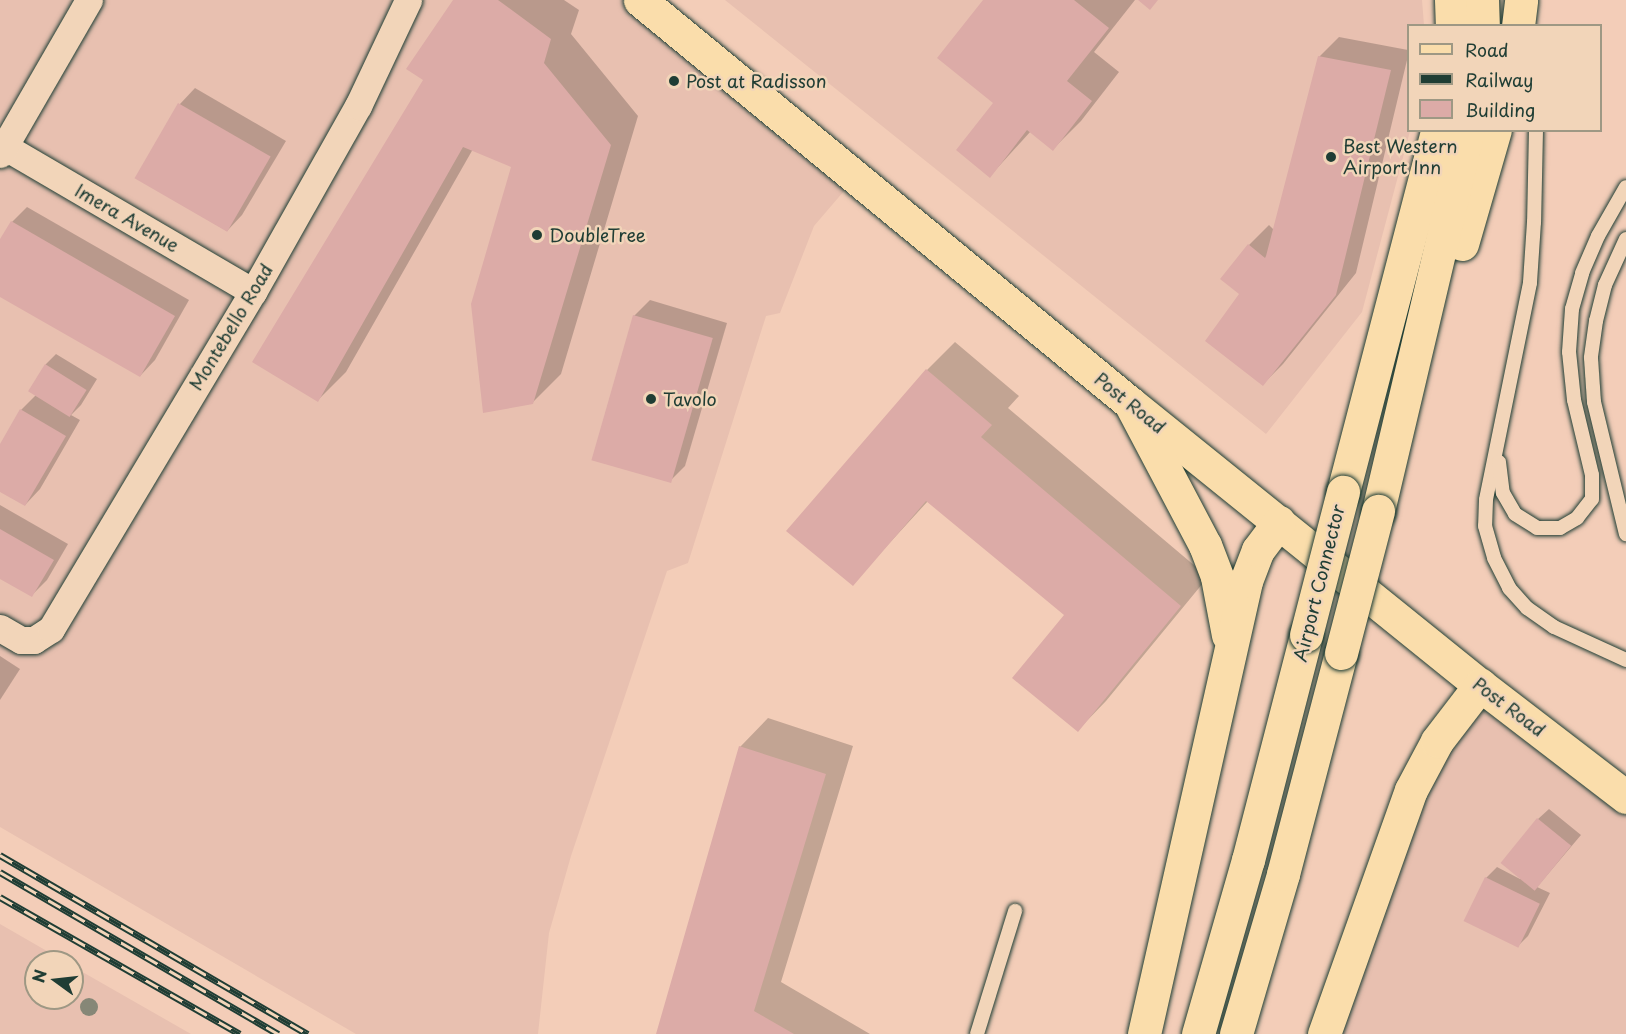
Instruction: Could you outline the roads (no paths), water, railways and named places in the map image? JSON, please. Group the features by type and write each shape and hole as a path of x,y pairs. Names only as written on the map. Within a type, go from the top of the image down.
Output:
{"main road":[{"name":"Post Road","path":"640,0 1130,403 1480,686 1626,797"},
{"path":"1451,0 1452,24"},
{"path":"1482,0 1483,24"},
{"name":"Airport Connector","path":"1198,1034 1248,860 1436,132"},
{"path":"1236,1034 1283,874 1378,511 1468,132"},
{"path":"1402,416 1446,297 1494,132"},
{"path":"1130,403 1206,545 1216,577 1230,649"},
{"path":"1144,1034 1230,649 1252,565 1268,535 1279,522"},
{"path":"1324,1034 1412,790 1437,741 1480,686"}],"street":[{"path":"1,148 88,0"},
{"name":"Montebello Road","path":"0,628 21,640 34,640 51,629 253,292 358,106 408,0"},
{"name":"Imera Avenue","path":"1,148 253,292"}],"lane":[{"path":"1524,14 1531,0"},
{"path":"1536,132 1530,283 1486,500 1485,526 1494,558 1509,588 1527,608 1554,627 1626,660"},
{"path":"1501,434 1498,465 1503,493 1515,514 1537,528 1560,528 1577,518 1592,499 1592,476 1574,400 1569,352 1572,309 1582,273 1594,245 1626,187"},
{"path":"1626,239 1605,285 1596,321 1591,358 1594,402 1626,534"},
{"path":"977,1034 1015,911"}],"railway":[{"path":"0,855 308,1034"},
{"path":"0,872 278,1034"},
{"path":"0,897 240,1034"}],"place":[{"name":"Post at Radisson","path":"674,81"},
{"name":"Best Western Airport Inn","path":"1331,157"},
{"name":"DoubleTree","path":"537,235"},
{"name":"Tavolo","path":"651,399"}]}
